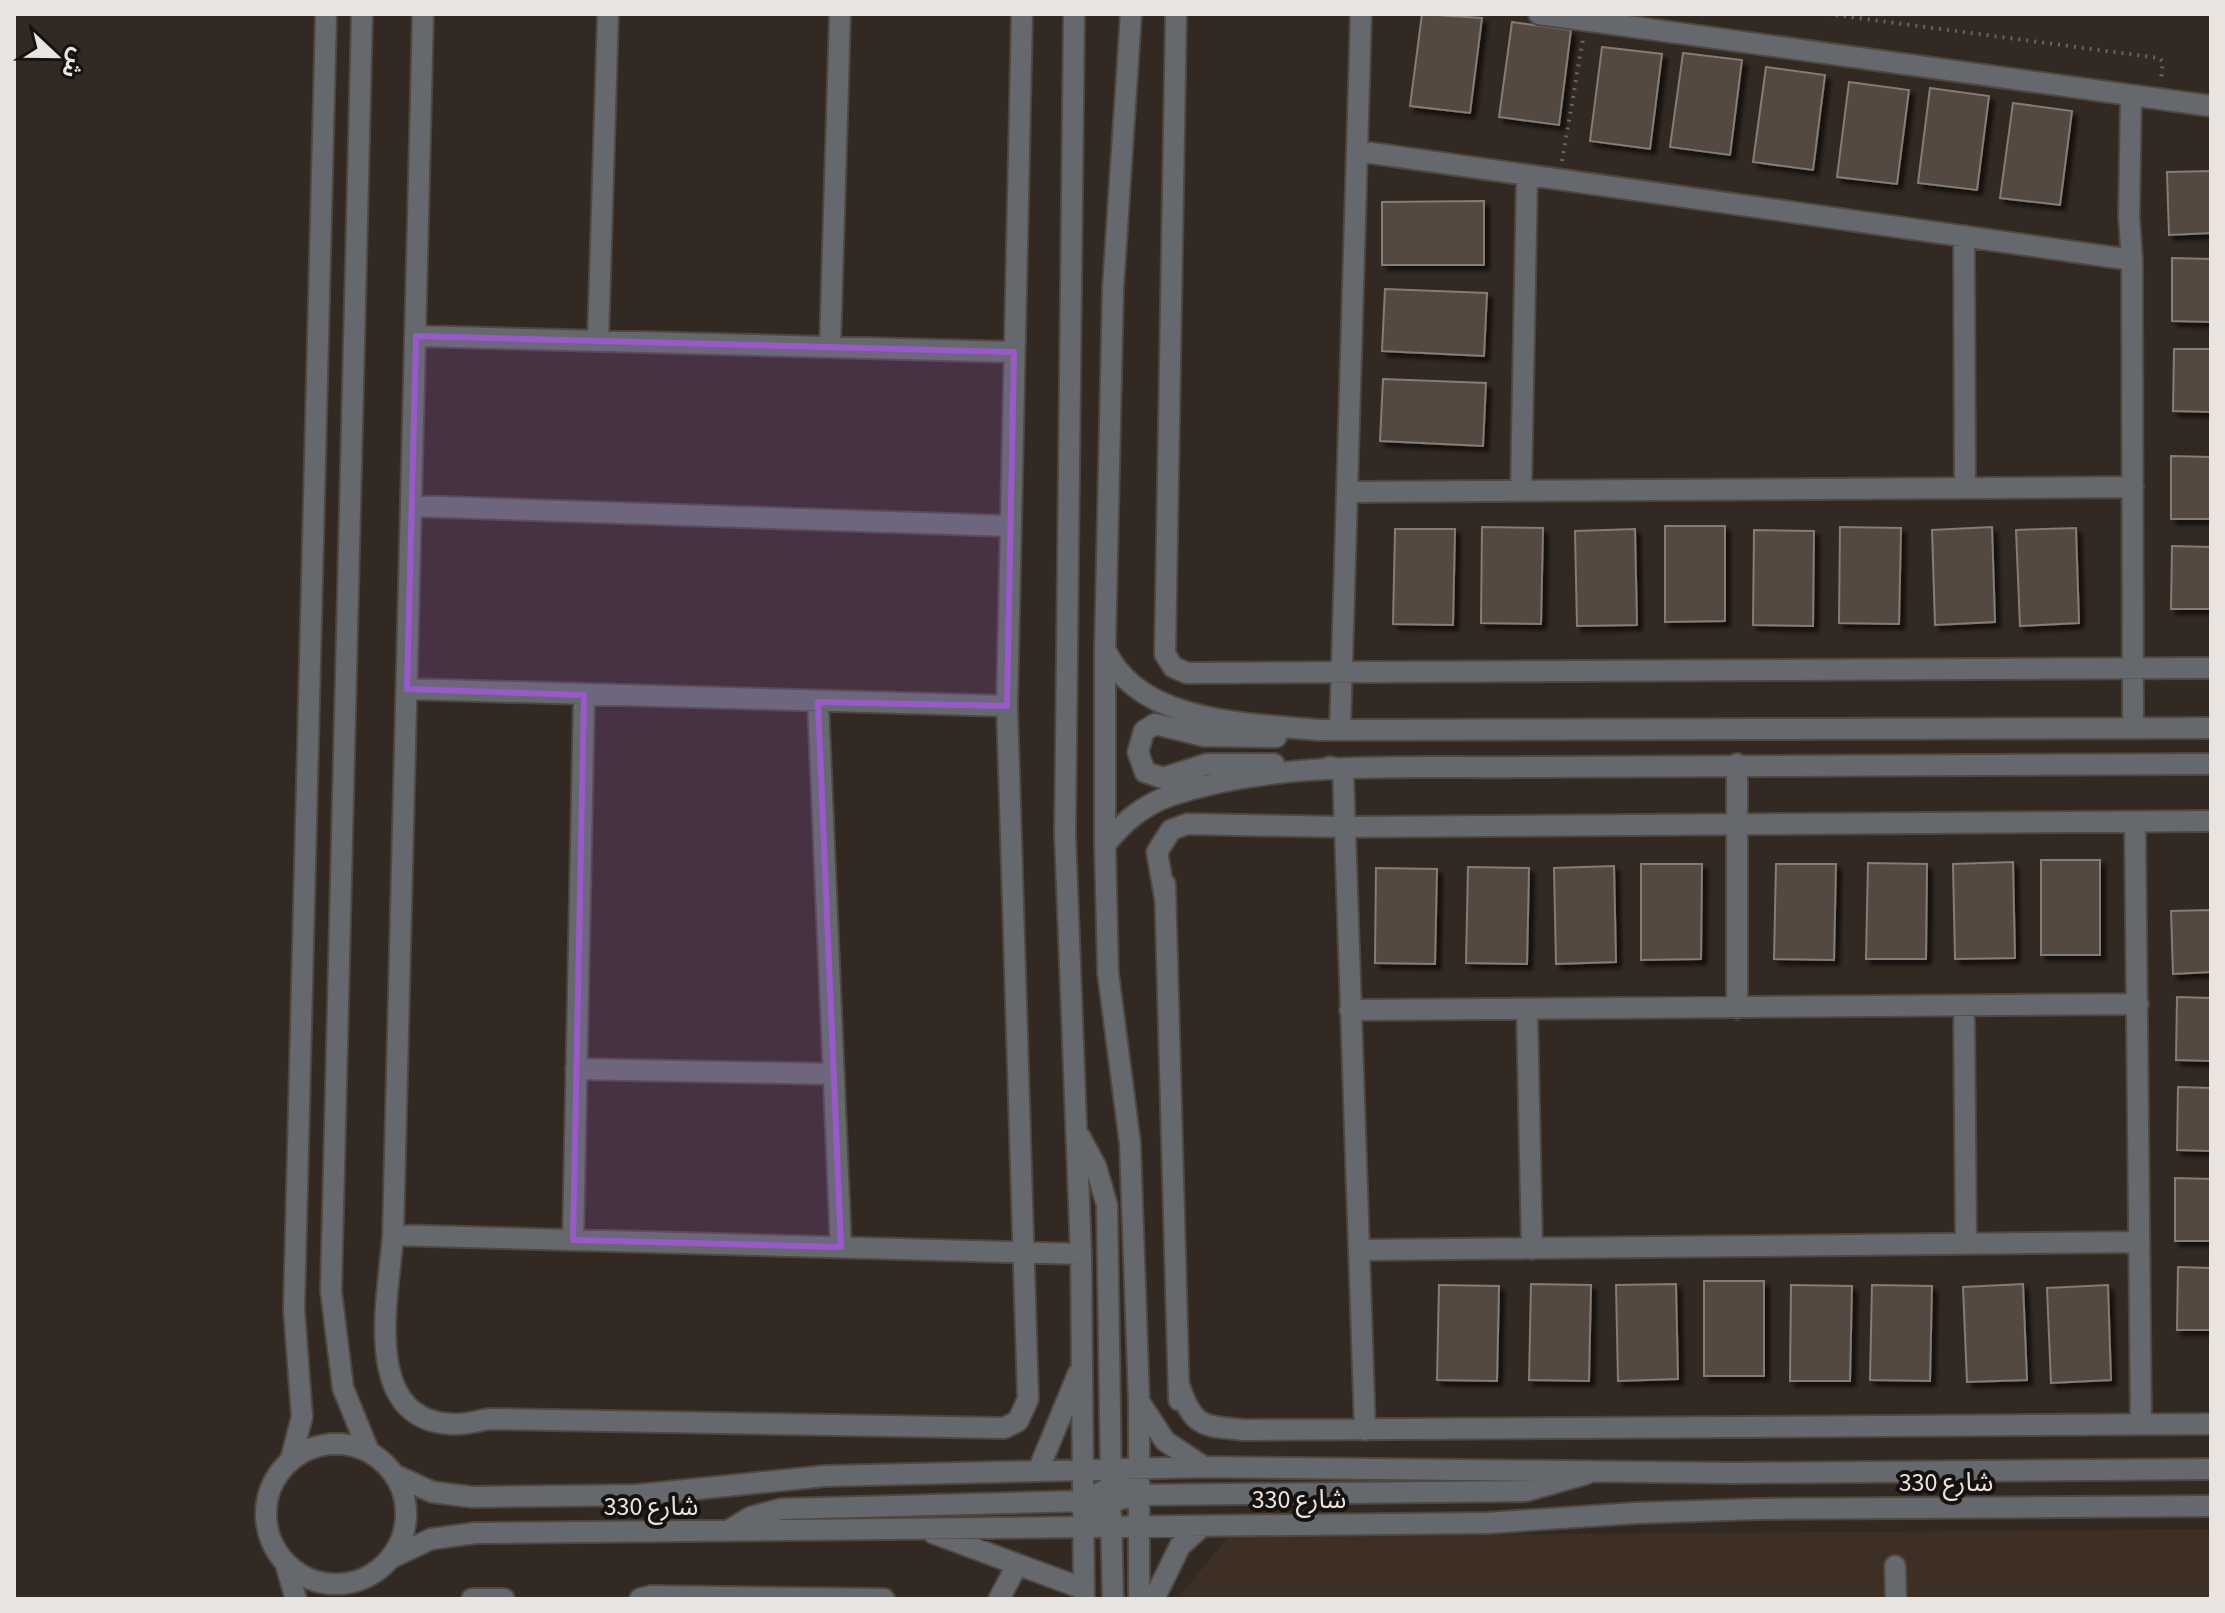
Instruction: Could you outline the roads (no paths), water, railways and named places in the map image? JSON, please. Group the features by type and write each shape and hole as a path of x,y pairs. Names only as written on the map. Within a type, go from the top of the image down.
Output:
{"street":[{"path":"291,1459 302,1417 294,1309 326,14"},
{"path":"362,14 331,1291 343,1388 369,1452"},
{"path":"423,14 393,1235 386,1366 402,1398 419,1413 441,1422 489,1419 1004,1428 1018,1421 1028,1399 1007,706 1022,14"},
{"path":"598,340 608,14"},
{"path":"830,347 840,14"},
{"path":"922,1529 1084,1594 1078,1132 1065,834 1074,14"},
{"path":"1176,14 1165,654 1173,667 1187,673 2211,668"},
{"path":"1340,730 1361,14"},
{"path":"1539,14 2211,106"},
{"path":"1131,15 1113,288 1105,648 1105,845 1108,973 1130,1143 1139,1402 1139,1599"},
{"path":"2131,95 2133,728"},
{"path":"1357,151 2132,260"},
{"path":"1521,491 1527,175"},
{"path":"1964,236 1965,488"},
{"path":"416,336 1014,352"},
{"path":"1347,492 2133,487"},
{"path":"411,506 1009,526"},
{"path":"1105,648 1120,675 1131,685 1173,706 1240,722 1319,730 2211,728"},
{"path":"407,689 1007,706"},
{"path":"573,1240 584,695"},
{"path":"818,702 841,1247"},
{"path":"1319,730 1297,737 1215,737 1155,724 1141,738 1139,760 1145,772 1163,778 1207,764 1311,763 1343,770"},
{"path":"1105,845 1131,816 1170,796 1241,779 1343,770 1737,764 2205,765"},
{"path":"1737,764 1737,1009"},
{"path":"1343,770 1365,1430"},
{"path":"2211,821 1220,826 1191,832 1172,847 1167,862 1165,898 1179,1414 1190,1432 1221,1436 1245,1430 2211,1424"},
{"path":"2135,823 2141,1424"},
{"path":"1350,1010 2138,1004"},
{"path":"1964,1006 1966,1243"},
{"path":"1527,1010 1532,1249"},
{"path":"576,1069 834,1074"},
{"path":"1078,1132 1096,1167 1107,1205 1113,1599"},
{"path":"393,1235 1081,1254"},
{"path":"1359,1250 2139,1242"},
{"path":"1038,1471 1082,1367"},
{"path":"1139,1402 1165,1441 1204,1467"},
{"path":"286,1565 311,1580 351,1591 381,1568 391,1558 404,1532 406,1517 402,1488 395,1475 369,1452 347,1444 332,1443 304,1451 291,1459 273,1482 265,1511 270,1540 286,1565 296,1599"},
{"name":"شارع 330","path":"395,1475 432,1492 472,1497 637,1495 825,1476 1038,1471 1082,1471 1110,1491 1139,1470 1204,1467 1751,1473 2211,1469"},
{"path":"728,1531 751,1517 781,1509 1083,1501 1110,1491 1139,1495 1526,1491 1560,1484 1598,1470"},
{"path":"1110,1491 1139,1525"},
{"path":"1083,1526 1110,1491"},
{"name":"شارع 330","path":"391,1558 431,1539 475,1533 1487,1523 1758,1509 2211,1506"},
{"path":"1154,1599 1180,1546 1202,1526"},
{"path":"999,1599 1017,1565"},
{"path":"1895,1566 1896,1599"},
{"path":"640,1599 651,1596 884,1599"},
{"path":"472,1599 504,1599"}]}
